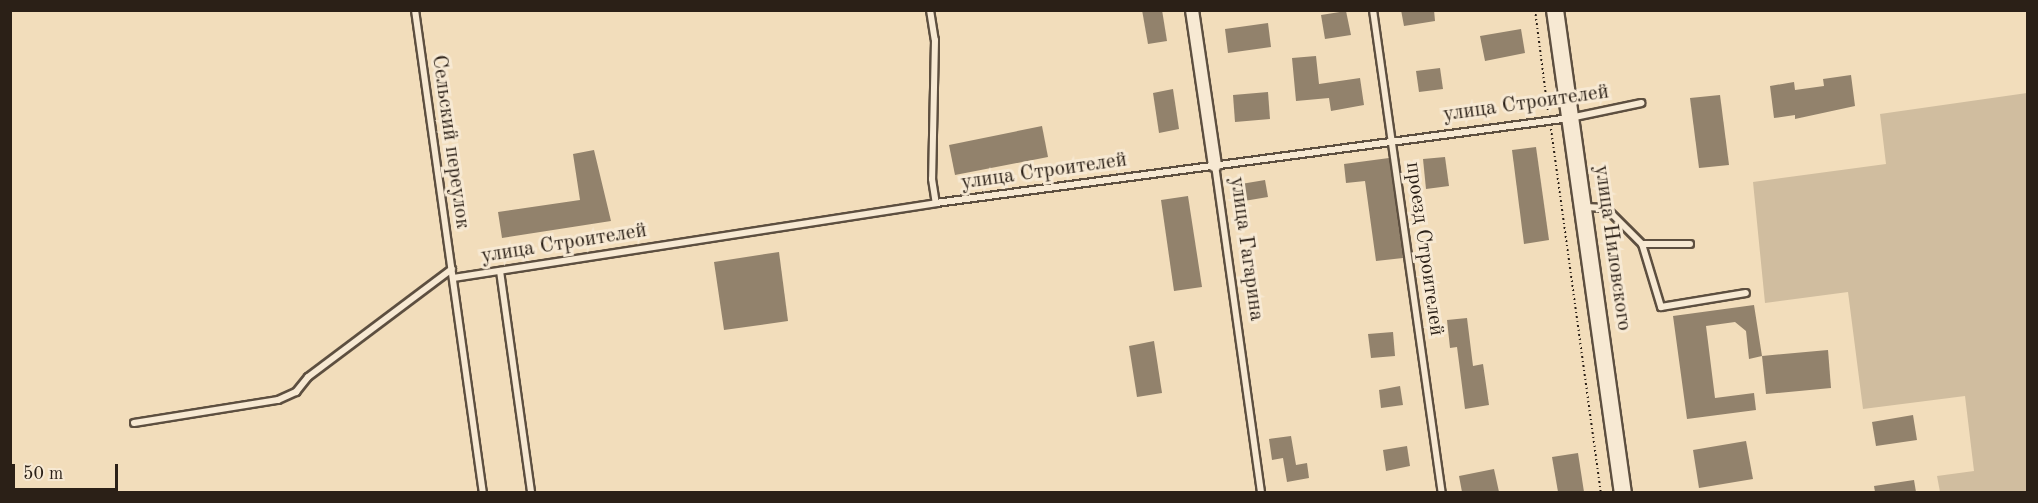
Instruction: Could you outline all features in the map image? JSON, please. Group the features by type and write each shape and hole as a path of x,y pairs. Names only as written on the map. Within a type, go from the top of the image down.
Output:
{"street":[{"name":"улица Гагарина","path":"1192,10 1215,165"},
{"name":"улица Ниловского","path":"1555,10 1623,492"}],"lane":[{"name":"Сельский переулок","path":"415,10 483,492"},
{"path":"930,10 935,40 932,179 936,203"},
{"name":"проезд Строителей","path":"1373,10 1442,492"},
{"name":"улица Строителей","path":"453,278 936,203 1391,139 1570,118 1641,103"},
{"name":"улица Гагарина","path":"1215,165 1261,492"},
{"path":"1584,207 1606,208 1642,244 1660,307 1746,293"},
{"path":"1642,244 1690,244"},
{"path":"134,423 278,400 296,392 308,377 452,269"},
{"path":"500,271 531,492"}],"path":[{"path":"1535,10 1601,492"}],"shaded area":[{"path":"2027,93 2027,492 1940,492 1937,476 1974,471 1965,396 1863,409 1848,292 1765,303 1753,182 1886,164 1880,114"}],"building":[{"path":"1142,10 1162,10 1167,41 1148,44"},
{"path":"1401,10 1434,10 1435,21 1404,26"},
{"path":"1346,11 1351,35 1325,39 1321,15"},
{"path":"1268,23 1271,47 1228,53 1225,29"},
{"path":"1521,29 1525,53 1485,61 1480,36"},
{"path":"1316,56 1319,84 1360,78 1364,105 1331,111 1329,98 1296,101 1292,58"},
{"path":"1440,68 1443,89 1419,92 1416,71"},
{"path":"1851,75 1855,106 1795,119 1795,115 1774,118 1770,86 1794,82 1795,90 1824,86 1823,79"},
{"path":"1173,89 1179,129 1159,133 1153,93"},
{"path":"1268,92 1270,119 1235,122 1233,95"},
{"path":"1720,95 1729,165 1699,168 1690,98"},
{"path":"1042,126 1048,157 955,175 949,145"},
{"path":"1536,147 1549,240 1524,244 1512,150"},
{"path":"594,150 611,221 502,238 498,212 580,200 573,154"},
{"path":"1445,157 1449,186 1426,189 1423,159"},
{"path":"1389,158 1403,258 1376,261 1365,181 1346,183 1344,164"},
{"path":"1265,180 1268,197 1244,201 1241,184"},
{"path":"1188,196 1202,287 1174,291 1161,200"},
{"path":"779,252 788,321 724,330 714,262"},
{"path":"1754,305 1762,356 1749,359 1746,331 1735,322 1706,326 1715,398 1754,393 1756,410 1687,419 1673,316"},
{"path":"1467,318 1473,366 1483,364 1489,405 1465,409 1457,347 1450,348 1447,320"},
{"path":"1393,332 1395,356 1371,358 1368,334"},
{"path":"1154,341 1162,393 1137,397 1129,346"},
{"path":"1828,350 1831,388 1766,394 1762,356"},
{"path":"1400,386 1403,405 1381,408 1379,390"},
{"path":"1913,415 1917,440 1876,446 1872,422"},
{"path":"1291,436 1296,465 1307,463 1309,478 1287,482 1283,458 1272,460 1269,439"},
{"path":"1746,441 1753,479 1699,488 1693,450"},
{"path":"1407,446 1410,466 1386,471 1383,450"},
{"path":"1578,453 1584,492 1558,492 1552,457"},
{"path":"1494,469 1499,492 1462,492 1459,476"},
{"path":"1914,480 1916,492 1875,492 1874,486"}]}
